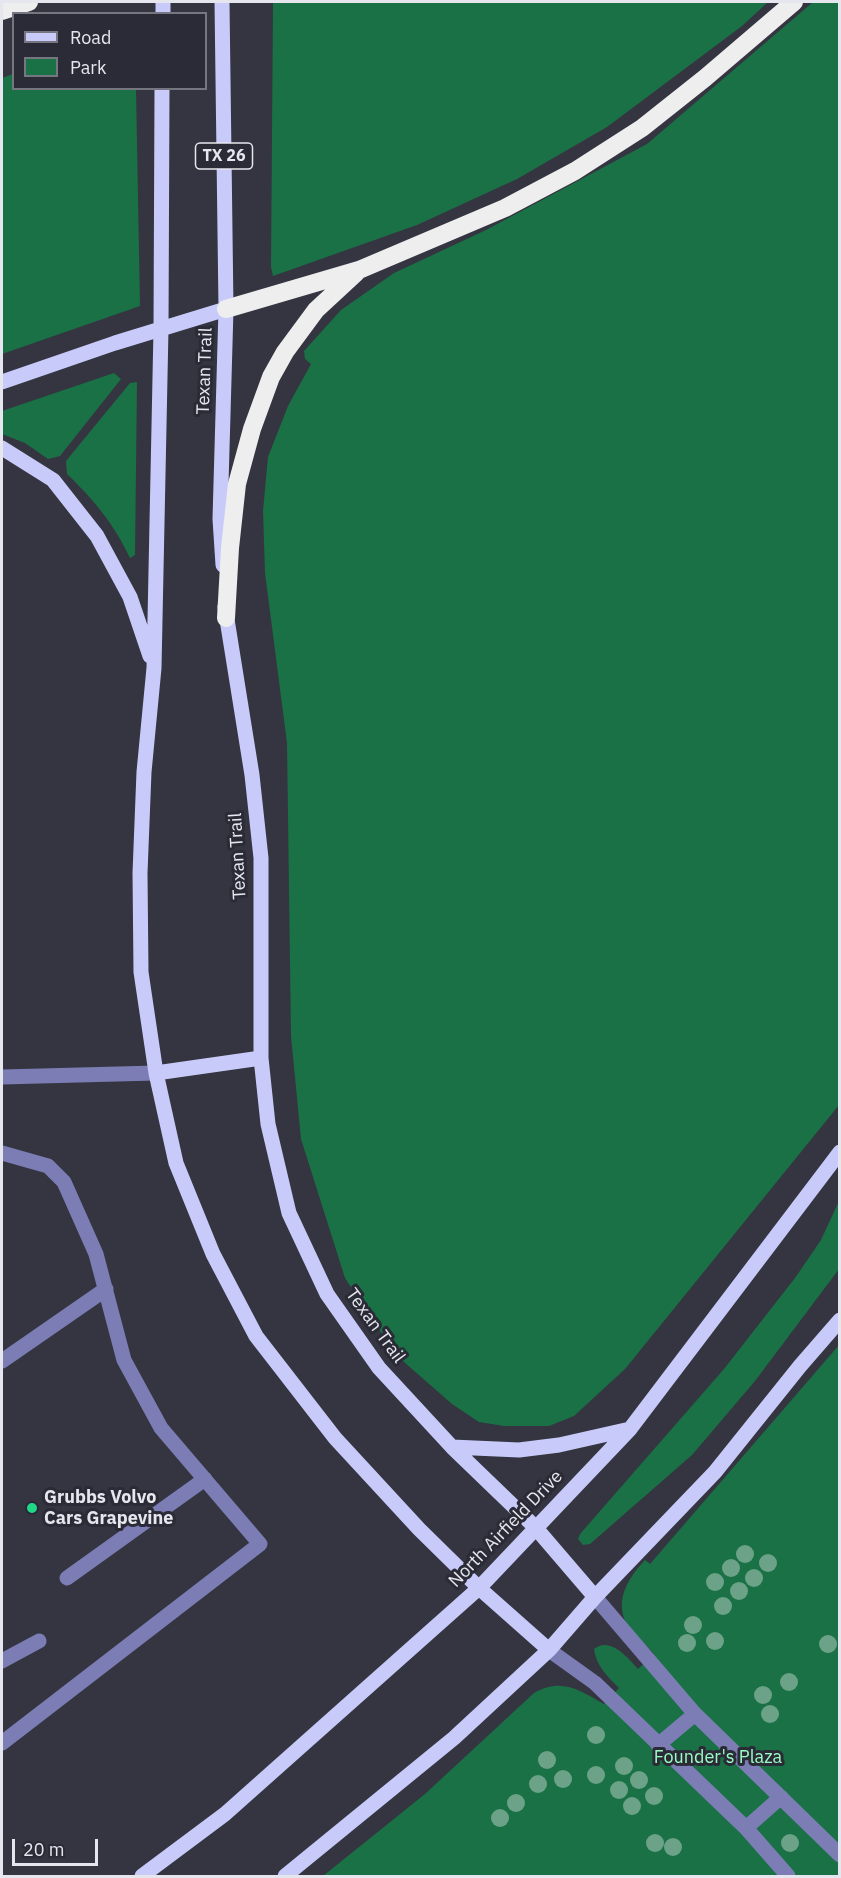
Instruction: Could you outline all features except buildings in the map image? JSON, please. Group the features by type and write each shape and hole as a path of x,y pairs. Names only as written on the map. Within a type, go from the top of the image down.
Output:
{"highway":[{"path":"2,11 29,2"},
{"path":"226,309 359,270 505,208 575,171 642,128 794,2"},
{"path":"226,618 237,484 252,429 271,377 285,352 316,310 359,270"}],"main road":[{"name":"Texan Trail","path":"222,2 226,309 220,519 226,618 252,775 261,858 261,1058 268,1124 289,1213 327,1294 379,1368 452,1447 535,1527 595,1597"},
{"path":"162,90 161,329 154,668 144,772 140,873 141,972 156,1073 176,1163 213,1254 256,1336 335,1438 419,1529 479,1588 549,1650"},
{"path":"2,382 226,309"},
{"path":"2,448 53,480 97,536 130,597 154,668"},
{"path":"156,1073 261,1058"},
{"name":"North Airfield Drive","path":"142,1876 225,1814 479,1588 630,1429 840,1152"},
{"path":"285,1876 454,1738 549,1650 595,1597 715,1472 840,1320"},
{"path":"452,1447 519,1450 559,1445 630,1429"}],"lane":[{"path":"2,1077 156,1073"},
{"path":"2,1154 48,1166 64,1182 96,1254 124,1360 161,1428 260,1544 2,1743"},
{"path":"2,1361 105,1289"},
{"path":"67,1578 204,1479"},
{"path":"595,1597 695,1714 840,1855"},
{"path":"2,1661 39,1641"},
{"path":"549,1650 595,1683 658,1746 746,1828 788,1876"},
{"path":"658,1746 695,1714"},
{"path":"746,1828 781,1797"}],"green space":[{"path":"273,2 768,2 742,26 607,127 517,179 417,225 273,276 271,267"},
{"path":"813,2 840,2 839,1105 625,1369 574,1416 549,1426 504,1426 479,1422 452,1404 396,1355 345,1278 301,1139 291,1036 287,743 265,573 263,511 268,457 288,406 311,364 305,359 304,351 341,310 394,273 486,230 647,144"},
{"path":"12,74 12,90 136,90 140,306 2,354 2,78"},
{"path":"114,373 121,379 60,456 48,459 25,443 2,434 2,411"},
{"path":"137,382 135,555 130,558 103,513 67,474 66,461 130,383"},
{"path":"839,1201 839,1269 755,1381 692,1455 590,1544 583,1545 578,1539 580,1534 724,1369 795,1278 821,1240"},
{"name":"Founder's Plaza","path":"839,1345 839,1876 323,1876 425,1794 534,1693 553,1686 570,1687 604,1704 619,1688 600,1666 594,1649 606,1645 612,1647 624,1654 638,1669 654,1654 630,1629 622,1610 624,1592 633,1575 645,1560 650,1564"}],"place":[{"name":"Grubbs Volvo Cars Grapevine","path":"32,1508"}]}
